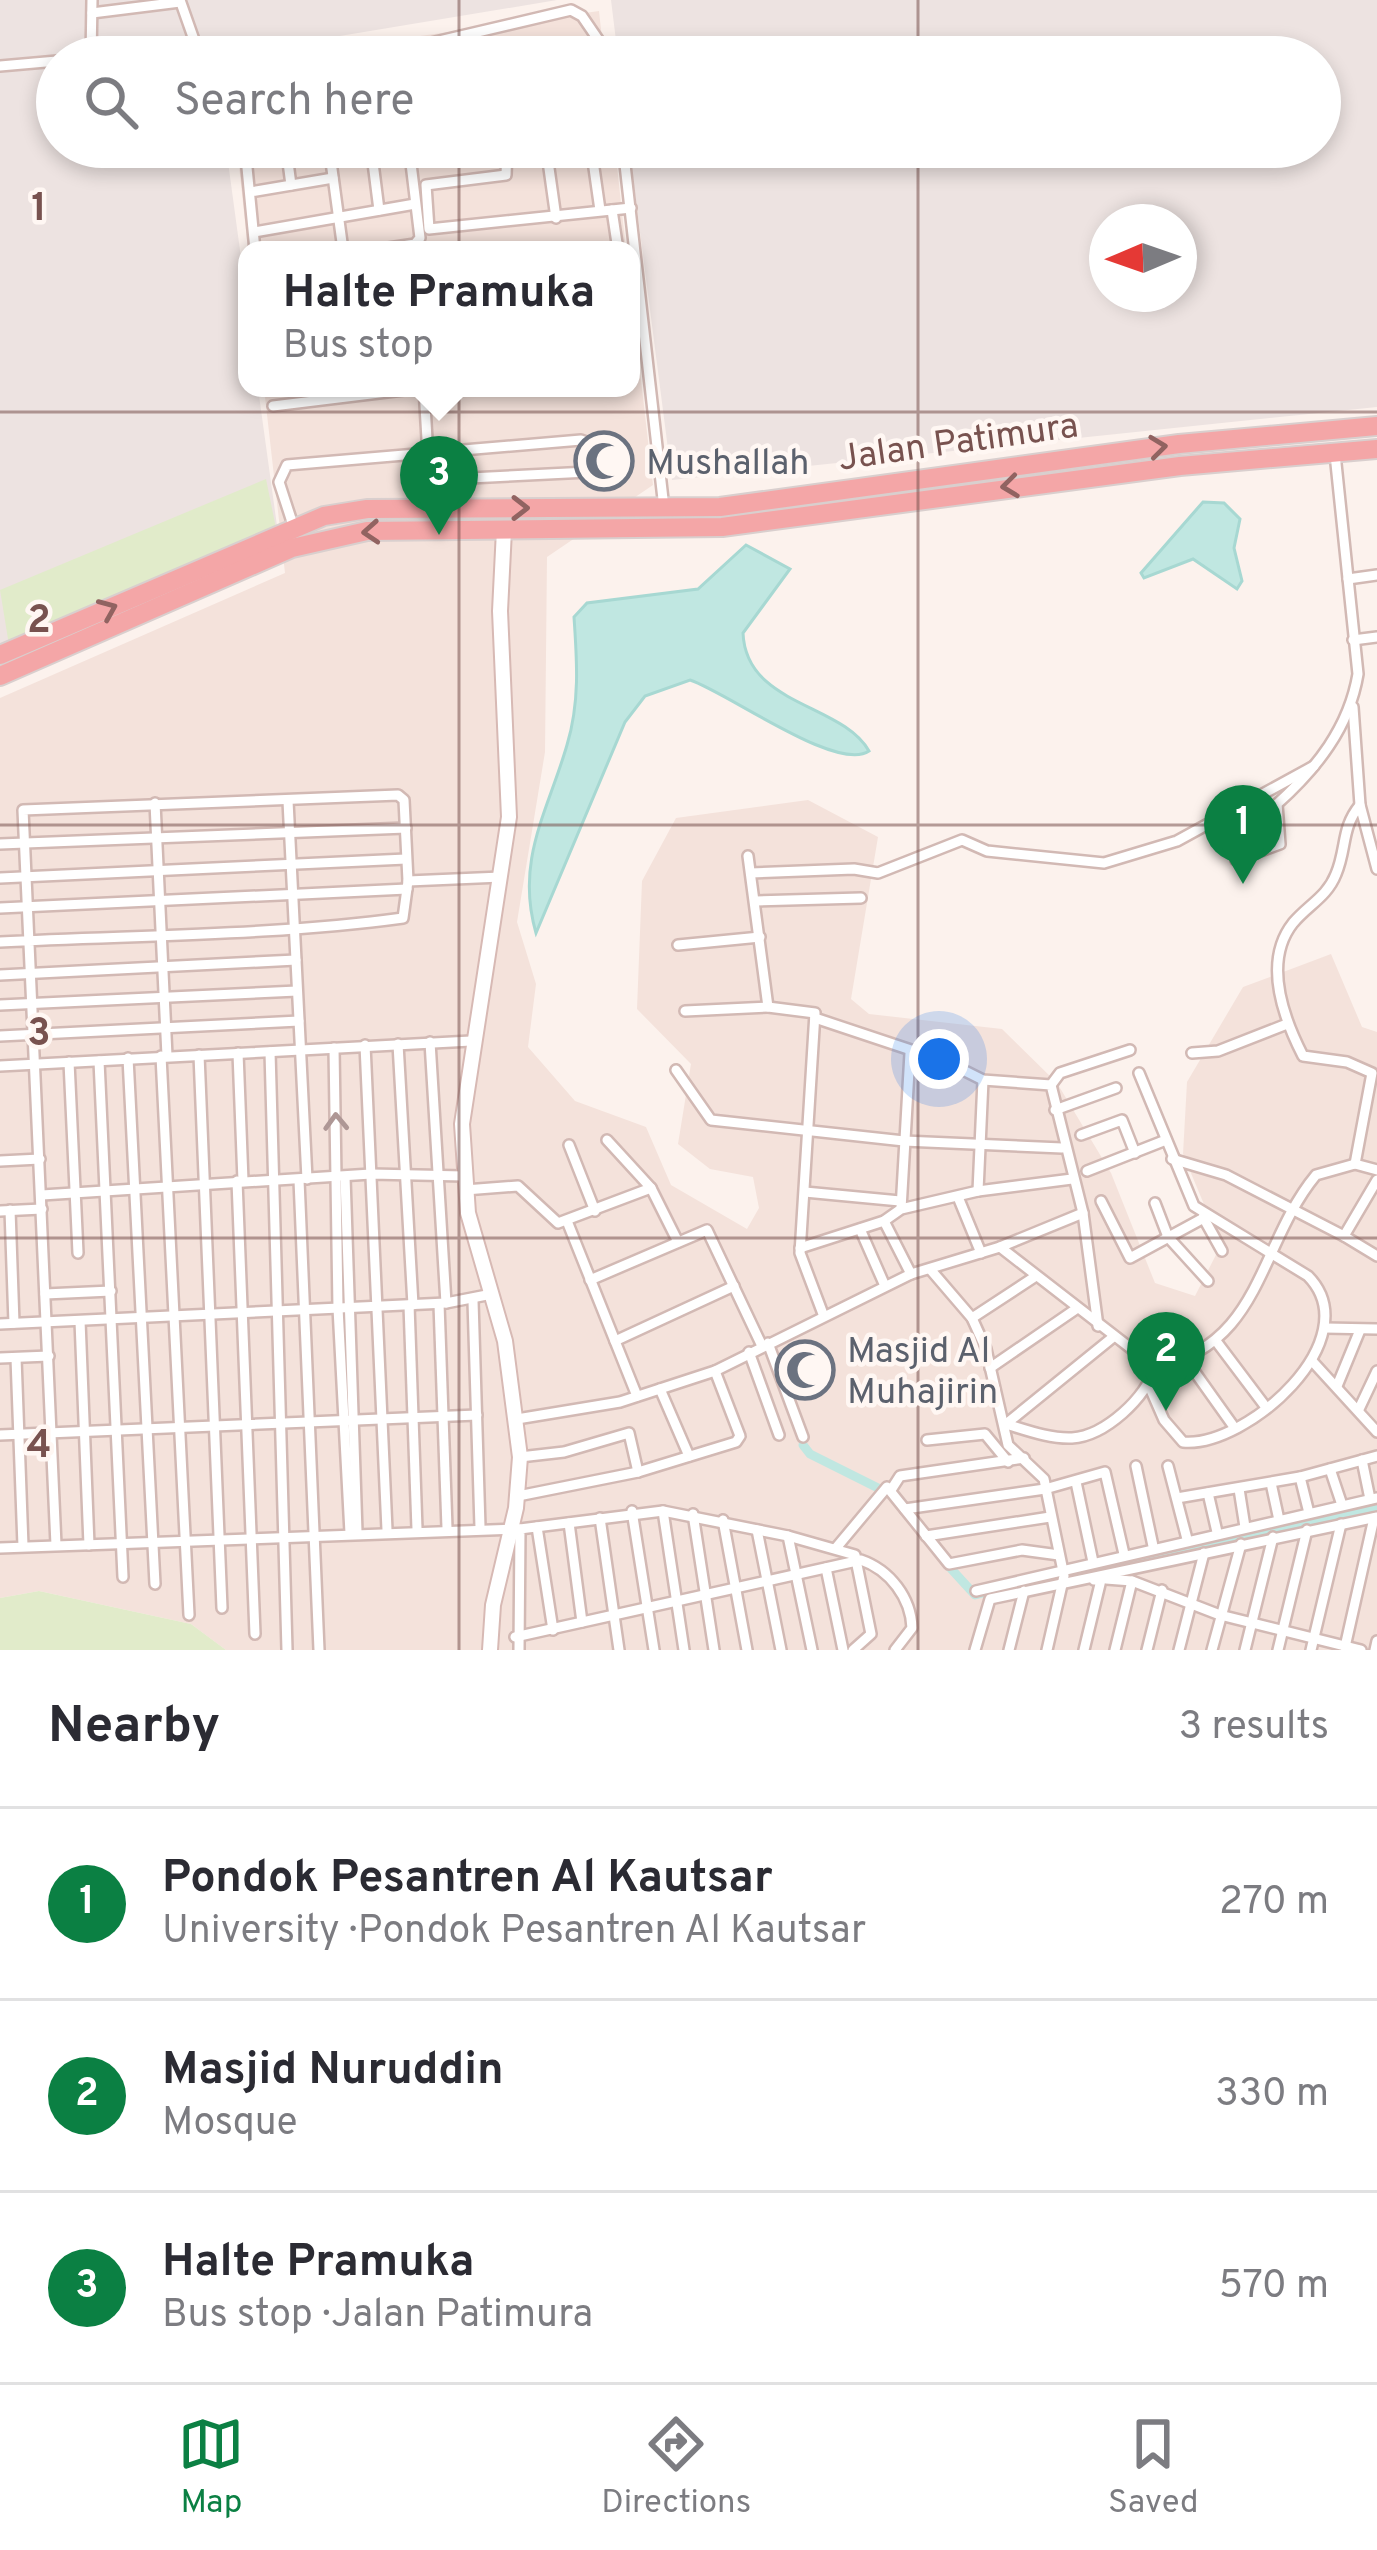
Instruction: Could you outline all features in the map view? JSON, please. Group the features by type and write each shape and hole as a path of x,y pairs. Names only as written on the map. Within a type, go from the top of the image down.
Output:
{"highway":[{"name":"Jalan Patimura","path":"0,676 324,516 367,509 721,507 1179,444 1377,426"},
{"name":"Jalan Patimura","path":"0,655 333,536 367,531 722,527 941,494 1377,449"}],"street":[{"path":"92,0 92,36"},
{"path":"92,13 180,1 193,36"},
{"path":"460,36 571,10 582,16 596,36"},
{"path":"0,66 36,63"},
{"path":"247,168 254,241"},
{"path":"289,168 291,185"},
{"path":"332,168 342,241"},
{"path":"374,168 379,209"},
{"path":"411,168 417,241"},
{"path":"506,168 506,175 425,185 429,230 631,208"},
{"path":"549,168 556,218"},
{"path":"596,168 615,241"},
{"path":"626,168 633,241"},
{"path":"250,192 334,178"},
{"path":"254,232 415,204"},
{"path":"640,310 664,508"},
{"path":"285,397 286,404"},
{"path":"273,406 311,397"},
{"path":"420,397 431,508"},
{"path":"294,528 279,482 287,465 580,440 595,446 596,464 588,472 430,480"},
{"path":"1335,454 1358,674 1353,707 1360,805 1377,868"},
{"path":"504,530 500,610 509,817 471,1041 462,1124 464,1184 518,1419 515,1637 519,1650"},
{"path":"1348,579 1377,575"},
{"path":"1353,640 1377,638"},
{"path":"1236,860 1280,844 1277,804 1314,766 1353,707"},
{"path":"752,873 854,868 878,873 962,840 987,851 1104,863 1177,841 1314,766"},
{"path":"0,942 29,940 161,934 403,918 408,885 405,803 398,795 23,810 28,907 29,940 32,1004 42,1195 45,1294 48,1322 56,1545"},
{"path":"288,801 319,1650"},
{"path":"154,803 189,1615"},
{"path":"1355,1163 1365,1128 1371,1071 1347,1062 1306,1058 1288,1024 1277,976 1280,951 1293,923 1320,902 1336,874 1341,839 1360,805"},
{"path":"0,844 406,829"},
{"path":"748,856 768,1007"},
{"path":"0,878 406,859"},
{"path":"0,908 501,877"},
{"path":"756,901 861,898"},
{"path":"678,945 760,937"},
{"path":"0,975 296,960"},
{"path":"0,1005 297,991"},
{"path":"686,1011 812,1009 800,1248 823,1314"},
{"path":"815,1018 947,1062 983,1080 1051,1085"},
{"path":"0,1036 299,1021"},
{"path":"1192,1053 1218,1051 1288,1024"},
{"path":"0,1066 471,1041"},
{"path":"430,1042 443,1304 447,1528"},
{"path":"398,1044 417,1529"},
{"path":"365,1046 387,1530"},
{"path":"334,1048 353,1532"},
{"path":"1098,1327 1082,1213 1051,1085 1060,1072 1130,1050"},
{"path":"269,1052 287,1650"},
{"path":"238,1053 242,1314 255,1634"},
{"path":"800,1248 884,1221 900,1205 910,1053"},
{"path":"200,1055 222,1608"},
{"path":"128,1058 155,1584"},
{"path":"99,1061 123,1577"},
{"path":"69,1062 78,1252"},
{"path":"676,1070 711,1120 904,1141 1063,1148"},
{"path":"1139,1072 1172,1159 1222,1251"},
{"path":"978,1191 983,1080"},
{"path":"1055,1110 1116,1088"},
{"path":"1365,1128 1377,1112"},
{"path":"1082,1135 1122,1120 1135,1153"},
{"path":"607,1140 652,1188 678,1242"},
{"path":"1087,1171 1166,1140"},
{"path":"569,1144 595,1211"},
{"path":"1172,1159 1226,1175 1375,1250"},
{"path":"0,1161 40,1160"},
{"path":"1000,1247 1155,1367 1187,1360 1216,1341 1250,1299 1316,1175 1355,1163 1377,1170"},
{"path":"42,1195 371,1174 437,1176 464,1184 518,1186 552,1222 567,1222 652,1188"},
{"path":"805,1192 900,1205 1072,1178"},
{"path":"1344,1236 1377,1180"},
{"path":"958,1197 981,1253"},
{"path":"1101,1201 1130,1258 1203,1217"},
{"path":"1156,1203 1168,1237 1208,1281"},
{"path":"14,1323 5,1211 42,1209"},
{"path":"518,1419 637,1396 715,1370 911,1274 1000,1247 1082,1213"},
{"path":"1155,1367 1150,1388 1164,1420 1183,1442 1234,1427 1294,1386 1313,1362 1325,1328 1318,1286 1274,1255 1203,1217"},
{"path":"884,1221 911,1274"},
{"path":"567,1222 637,1396"},
{"path":"860,1229 885,1286"},
{"path":"590,1280 710,1232 765,1344 803,1437"},
{"path":"930,1268 972,1318 991,1368 1008,1445 1038,1469 1045,1489 1063,1576 1047,1650"},
{"path":"972,1318 1036,1276"},
{"path":"615,1341 734,1286"},
{"path":"45,1294 111,1291"},
{"path":"0,1324 443,1304 492,1294"},
{"path":"472,1301 480,1527"},
{"path":"991,1368 1076,1309"},
{"path":"80,1321 89,1545"},
{"path":"1325,1328 1377,1329"},
{"path":"1336,1386 1360,1330"},
{"path":"1006,1424 1112,1338"},
{"path":"1216,1341 1265,1406"},
{"path":"749,1352 779,1435"},
{"path":"0,1358 49,1356"},
{"path":"16,1358 23,1546"},
{"path":"1187,1360 1234,1427"},
{"path":"1313,1362 1377,1432"},
{"path":"518,1496 638,1472 739,1440 715,1370"},
{"path":"1359,1409 1377,1371"},
{"path":"661,1388 689,1456"},
{"path":"1006,1424 1072,1438 1106,1424 1150,1388"},
{"path":"0,1435 477,1415"},
{"path":"520,1457 629,1433 638,1472"},
{"path":"927,1440 985,1434 1008,1462"},
{"path":"1177,1498 1300,1477 1377,1456"},
{"path":"891,1490 901,1476 1024,1458"},
{"path":"975,1650 989,1600 1093,1562 1373,1498 1362,1460"},
{"path":"1136,1466 1154,1546"},
{"path":"1168,1466 1187,1539"},
{"path":"1330,1469 1342,1504"},
{"path":"905,1509 1045,1489 1105,1472 1124,1554"},
{"path":"1300,1477 1309,1514"},
{"path":"1076,1482 1093,1562"},
{"path":"1270,1483 1280,1520"},
{"path":"836,1547 886,1488 950,1564 1025,1550 1059,1555"},
{"path":"1239,1489 1245,1527"},
{"path":"1208,1493 1216,1532"},
{"path":"0,1548 252,1540 387,1530 516,1529 663,1510 836,1547 881,1571 909,1604 912,1628 895,1650"},
{"path":"663,1510 684,1650"},
{"path":"632,1511 654,1650"},
{"path":"693,1514 714,1650"},
{"path":"926,1536 1050,1517"},
{"path":"1083,1581 1375,1517 1345,1648"},
{"path":"600,1518 617,1649"},
{"path":"723,1520 747,1650"},
{"path":"569,1523 582,1622"},
{"path":"1311,1650 1341,1524"},
{"path":"537,1527 553,1630"},
{"path":"490,1650 493,1605 516,1529"},
{"path":"757,1530 781,1650"},
{"path":"1278,1650 1307,1530"},
{"path":"788,1536 812,1650"},
{"path":"1245,1650 1273,1537"},
{"path":"1212,1650 1241,1544"},
{"path":"1180,1650 1204,1553"},
{"path":"515,1637 857,1560"},
{"path":"853,1650 871,1636 857,1560"},
{"path":"826,1568 843,1650"},
{"path":"976,1591 1063,1576 1132,1581 1220,1615 1361,1650"},
{"path":"1084,1650 1101,1580"},
{"path":"1115,1650 1132,1581"},
{"path":"1009,1650 1024,1591"},
{"path":"1147,1650 1162,1591"},
{"path":"1375,1650 1377,1641"}],"shaded area":[{"path":"0,0 557,0 340,36 36,36 36,168 229,168 239,241 238,397 259,397 278,533 0,651"},
{"path":"611,0 1377,0 1377,407 672,480 632,168 1341,168 1341,36 615,36"},
{"path":"599,11 602,36 420,36"},
{"path":"239,168 617,168 625,241 247,241"},
{"path":"640,371 653,485 547,557 545,752 517,922 536,984 528,1047 575,1101 646,1127 671,1185 747,1229 759,1208 753,1177 710,1169 678,1144 691,1064 637,1009 642,881 676,818 808,800 878,837 851,999 869,1014 1002,1029 1057,1083 1111,1173 1155,1283 1195,1296 1221,1245 1183,1154 1187,1082 1243,987 1331,954 1362,1027 1377,1032 1377,1650 226,1650 191,1624 39,1591 0,1598 0,698 285,573 265,397 640,397"}],"green space":[{"path":"266,479 277,533 9,645 0,590"},
{"path":"39,1591 191,1624 226,1650 0,1650 0,1598"}],"water":[{"path":"1203,502 1224,503 1240,519 1234,548 1242,581 1237,589 1193,559 1144,578 1141,573"},
{"path":"746,545 790,569 743,633 748,657 777,690 838,723 869,751 854,755 833,751 690,680 645,696 625,722 536,933 529,882 536,836 574,713 574,617 587,603 698,589"}],"waterway":[{"path":"803,1445 810,1454 880,1489"},
{"path":"1088,1569 1377,1507"},
{"path":"944,1561 975,1595 983,1593"}],"place":[{"name":"Mushallah","path":"604,461"},
{"name":"Halte Pramuka","path":"439,535"},
{"name":"Pondok Pesantren Al Kautsar","path":"1243,884"},
{"name":"Masjid Al Muhajirin","path":"805,1370"},
{"name":"Masjid Nuruddin","path":"1166,1411"}]}
